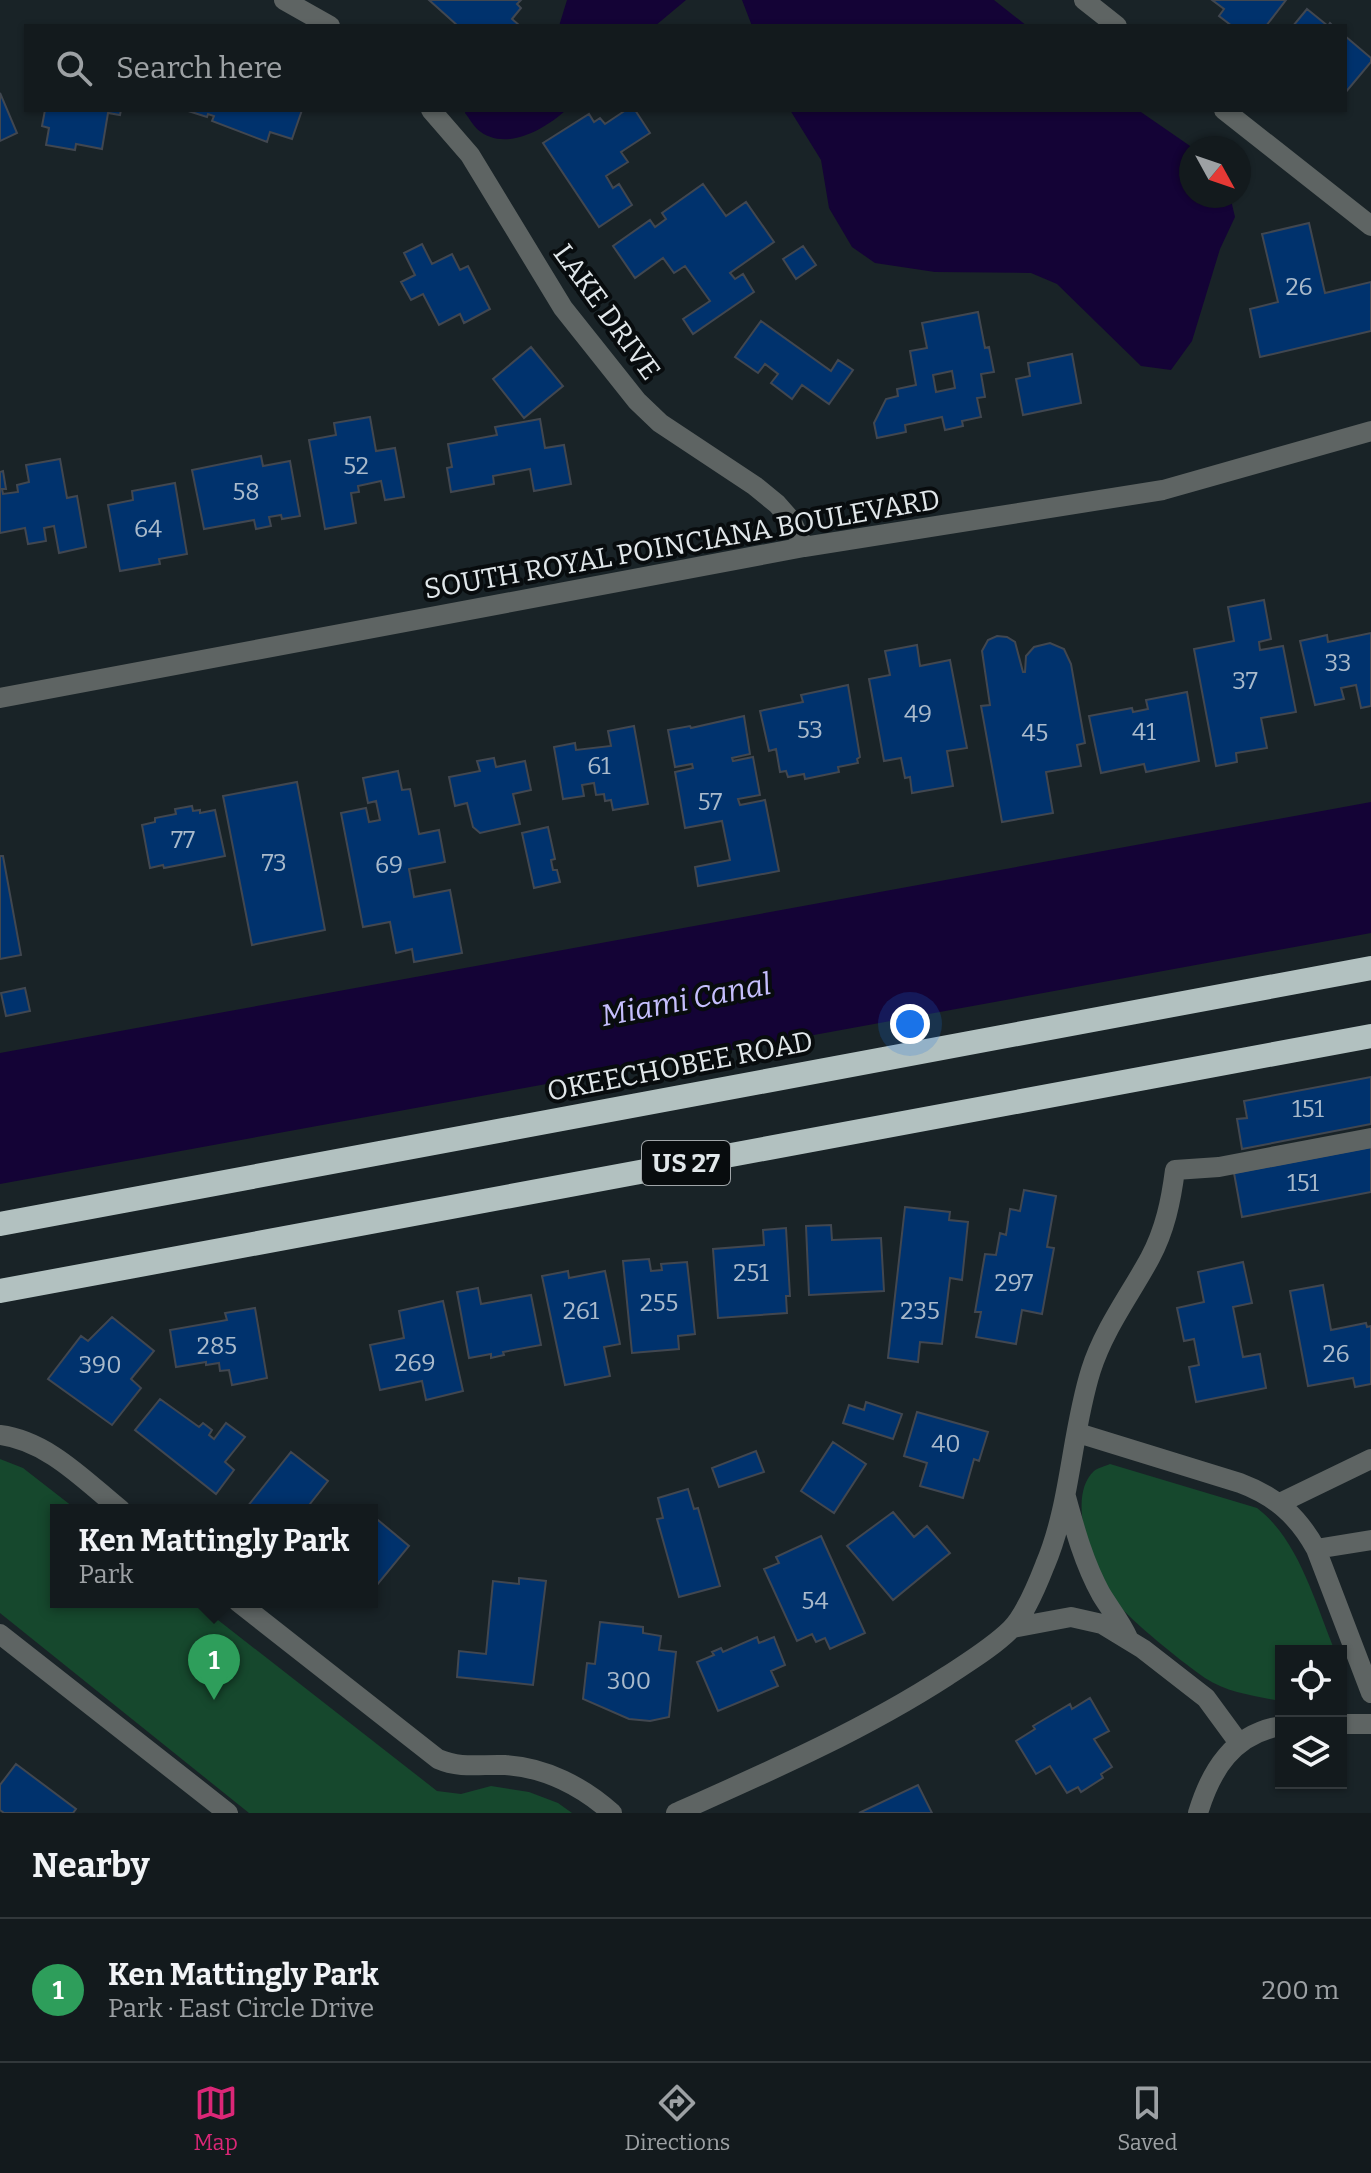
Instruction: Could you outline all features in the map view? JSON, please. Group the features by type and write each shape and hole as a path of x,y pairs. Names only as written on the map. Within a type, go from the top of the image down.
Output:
{"highway":[{"name":"OKEECHOBEE ROAD","path":"0,1224 1371,968"},
{"name":"US 27","path":"0,1291 1371,1036"}],"street":[{"path":"284,0 326,24"},
{"path":"1084,0 1114,24"},
{"name":"LAKE DRIVE","path":"433,112 470,155 563,308 637,401 660,423 777,504 791,520 804,547"},
{"path":"1227,112 1371,226"},
{"name":"SOUTH ROYAL POINCIANA BOULEVARD","path":"0,698 804,547 1163,490 1371,431"},
{"path":"1012,1628 1047,1563 1065,1493 1084,1396 1096,1357 1160,1236 1168,1215 1175,1170 1219,1167 1371,1138"},
{"path":"1078,1433 1240,1483 1280,1503 1306,1530 1316,1549 1371,1693"},
{"path":"0,1435 40,1447 113,1504"},
{"path":"1280,1503 1371,1459"},
{"path":"1065,1493 1085,1560 1102,1596 1129,1639"},
{"path":"1316,1549 1371,1540"},
{"path":"246,1608 438,1759 463,1766 507,1765 540,1771 586,1792 612,1813"},
{"path":"676,1813 812,1751 901,1705 955,1671 1012,1628 1055,1618 1082,1618 1102,1624 1129,1639 1206,1698 1239,1743"},
{"path":"0,1634 228,1813"},
{"path":"1347,1724 1371,1724"},
{"path":"1198,1813 1215,1769 1239,1743 1275,1727"}],"green space":[{"path":"0,1459 23,1468 69,1504 50,1504 50,1608 203,1608 437,1791 461,1794 491,1786 529,1792 558,1803 572,1813 249,1813 0,1613"},
{"path":"1110,1464 1257,1508 1272,1521 1295,1555 1333,1645 1275,1645 1275,1700 1221,1687 1205,1678 1132,1619 1104,1583 1083,1522 1085,1485 1097,1469"}],"water":[{"path":"567,0 686,0 657,24 560,24"},
{"path":"742,0 994,0 1024,24 751,24"},
{"path":"563,112 547,125 511,139 488,136 477,129 465,113"},
{"path":"791,112 1141,112 1179,138 1179,208 1233,208 1235,217 1220,249 1192,341 1171,370 1141,366 1057,284 1031,273 935,272 875,263 852,247 829,208 821,160"},
{"name":"Miami Canal","path":"1371,802 1371,933 0,1184 0,1053"}],"building":[{"path":"429,0 521,0 517,4 521,8 512,19 518,24 456,24"},
{"path":"1212,0 1286,0 1268,24 1229,24 1219,16 1224,9"},
{"path":"1307,9 1326,24 1295,24"},
{"path":"1347,38 1371,58 1347,91"},
{"path":"0,93 17,133 0,141"},
{"path":"45,112 121,112 120,115 108,113 102,149 76,144 75,150 46,145 49,128 42,126"},
{"path":"191,112 301,112 292,139 270,132 267,142 212,121 214,116 208,114 207,117"},
{"path":"623,112 636,112 650,133 621,152 628,162 606,176 613,188 619,184 632,205 599,227 543,143 589,114 594,122 600,118 605,124"},
{"path":"703,184 726,216 746,202 774,242 730,273 735,279 743,274 754,292 693,334 683,319 710,301 685,266 674,273 663,258 635,278 613,246 650,220 655,227 666,219 662,213"},
{"path":"1309,223 1325,293 1371,282 1371,331 1260,357 1250,309 1278,302 1262,234"},
{"path":"422,244 432,264 452,254 460,270 468,266 490,309 464,323 460,314 439,325 423,294 411,300 401,282 415,275 404,253"},
{"path":"803,246 816,265 796,279 783,259"},
{"path":"978,312 985,348 989,347 994,372 981,374 985,397 977,398 981,417 962,421 963,426 945,430 942,417 905,425 906,432 877,438 874,423 886,399 898,396 897,389 916,385 910,351 927,348 922,323","holes":["952,371 955,388 936,392 933,375"]},
{"path":"761,321 831,371 838,360 853,370 829,404 802,385 792,399 771,383 778,374 765,364 758,373 735,357"},
{"path":"531,347 563,386 524,418 493,379"},
{"path":"1072,354 1081,403 1023,415 1016,379 1030,376 1028,363"},
{"path":"370,417 376,451 395,448 404,497 385,500 381,481 358,486 359,492 351,493 356,523 325,529 309,440 336,435 334,423"},
{"path":"540,419 545,448 564,445 571,484 534,491 530,469 493,476 494,484 451,492 447,468 452,467 448,444 497,435 495,427"},
{"path":"261,456 263,466 290,461 300,516 282,519 281,515 269,517 271,526 256,529 254,520 204,529 192,470"},
{"path":"60,459 67,498 77,496 86,547 59,553 54,526 44,528 46,541 28,544 25,528 0,533 0,472 3,471 6,489 2,489 3,494 18,492 17,485 29,482 26,465"},
{"path":"175,483 187,554 159,559 160,564 120,571 108,505 133,500 132,491"},
{"path":"1264,600 1271,639 1259,642 1260,650 1283,646 1296,712 1261,718 1267,748 1236,753 1237,762 1216,766 1194,649 1234,641 1228,607"},
{"path":"1371,633 1371,706 1361,708 1356,685 1341,688 1344,699 1315,705 1300,641 1327,635 1328,642"},
{"path":"997,636 1015,642 1023,672 1026,656 1034,647 1050,643 1064,649 1071,664 1085,743 1077,745 1081,766 1046,772 1053,813 1002,822 981,706 990,705 982,651 988,640"},
{"path":"917,645 920,666 950,660 967,748 947,751 953,786 912,793 910,777 905,778 901,758 884,761 869,679 890,675 885,651"},
{"path":"848,685 860,757 858,763 838,767 839,772 805,779 804,774 788,777 786,771 780,772 776,749 769,751 760,711 803,702 801,695"},
{"path":"1187,692 1199,761 1146,772 1144,764 1101,773 1089,716 1132,708 1133,712 1148,709 1146,700"},
{"path":"744,716 750,754 732,758 733,761 753,757 760,795 738,799 740,805 765,800 779,871 698,886 695,867 730,860 722,821 685,828 675,772 693,768 692,764 675,767 668,730"},
{"path":"634,726 648,804 613,810 611,800 605,801 604,794 596,795 594,783 582,785 584,796 563,799 554,747 575,743 576,750 611,746 608,731"},
{"path":"494,758 496,767 525,761 531,790 513,794 520,824 480,833 473,827 467,803 455,806 449,777 480,771 477,761"},
{"path":"398,771 402,790 410,789 419,834 439,830 445,862 409,869 414,897 450,890 462,953 414,962 412,949 396,953 390,922 363,927 341,813 366,808 369,822 380,820 376,801 368,803 363,778"},
{"path":"297,782 325,930 252,945 223,796"},
{"path":"192,806 193,811 200,810 200,813 215,810 225,856 150,868 142,825 155,822 155,818 176,814 175,809"},
{"path":"548,827 555,859 551,860 553,870 557,870 560,882 534,888 522,833"},
{"path":"0,856 3,856 21,955 0,959"},
{"path":"25,988 30,1011 6,1016 1,993"},
{"path":"1371,1077 1371,1124 1242,1149 1237,1119 1247,1118 1244,1101"},
{"path":"1371,1147 1371,1192 1242,1217 1234,1173"},
{"path":"1024,1190 1056,1196 1047,1247 1054,1248 1042,1314 1022,1310 1016,1344 976,1337 981,1312 975,1312 985,1254 996,1255 1000,1233 1006,1235 1010,1209 1020,1211"},
{"path":"905,1207 950,1212 949,1220 968,1222 962,1280 950,1278 942,1344 920,1342 918,1362 888,1358"},
{"path":"831,1225 832,1240 881,1238 884,1291 809,1295 806,1226"},
{"path":"786,1228 790,1296 786,1296 787,1313 718,1318 713,1249 764,1245 763,1230"},
{"path":"649,1259 651,1271 662,1270 661,1264 687,1262 695,1334 678,1336 679,1349 632,1353 623,1261"},
{"path":"1243,1262 1252,1303 1233,1307 1243,1357 1260,1354 1266,1388 1196,1402 1189,1367 1199,1365 1194,1339 1184,1341 1177,1308 1204,1302 1198,1272"},
{"path":"568,1271 569,1278 605,1271 620,1344 604,1347 610,1376 565,1385 542,1276"},
{"path":"1323,1285 1331,1330 1366,1323 1367,1327 1371,1326 1371,1384 1355,1387 1353,1378 1308,1386 1290,1291"},
{"path":"478,1288 481,1304 531,1295 541,1345 503,1352 504,1355 491,1358 491,1354 469,1358 457,1292"},
{"path":"443,1301 463,1391 426,1400 422,1381 380,1390 370,1345 404,1338 399,1311"},
{"path":"255,1308 267,1378 232,1385 229,1370 220,1371 219,1363 176,1367 170,1330 227,1320 225,1313"},
{"path":"112,1317 154,1351 131,1379 141,1388 112,1425 48,1379 81,1336 88,1341"},
{"path":"160,1399 199,1427 203,1423 212,1430 209,1435 214,1439 226,1423 245,1437 225,1462 234,1470 216,1494 135,1430"},
{"path":"866,1402 902,1414 893,1439 843,1423 849,1405 864,1410"},
{"path":"917,1412 988,1432 979,1461 974,1459 963,1498 920,1486 927,1463 904,1456"},
{"path":"833,1442 866,1464 834,1513 801,1491"},
{"path":"756,1451 764,1472 719,1487 712,1468"},
{"path":"291,1452 328,1481 310,1504 249,1504"},
{"path":"688,1489 694,1509 698,1508 720,1586 679,1597 657,1519 663,1518 658,1498"},
{"path":"893,1512 914,1537 927,1526 950,1553 893,1600 847,1546"},
{"path":"378,1520 409,1546 378,1584"},
{"path":"821,1536 865,1633 830,1649 825,1638 816,1642 812,1634 797,1641 764,1569 779,1563 776,1557"},
{"path":"519,1578 546,1581 533,1685 457,1677 459,1651 486,1654 493,1581 519,1584"},
{"path":"600,1622 643,1627 643,1633 661,1636 659,1650 676,1652 669,1717 650,1721 629,1719 583,1699 587,1663 595,1664"},
{"path":"757,1637 759,1643 774,1637 785,1665 771,1671 778,1686 718,1711 697,1662 714,1655 712,1652 721,1648 723,1652"},
{"path":"1090,1698 1109,1731 1094,1739 1112,1767 1101,1774 1103,1778 1081,1792 1078,1787 1067,1793 1050,1766 1036,1774 1016,1741 1035,1729 1033,1726 1070,1704 1072,1709"},
{"path":"16,1764 76,1809 73,1813 4,1813 0,1810 0,1785"},
{"path":"918,1785 932,1813 859,1813"}],"place":[{"name":"Ken Mattingly Park","path":"214,1700"}]}
